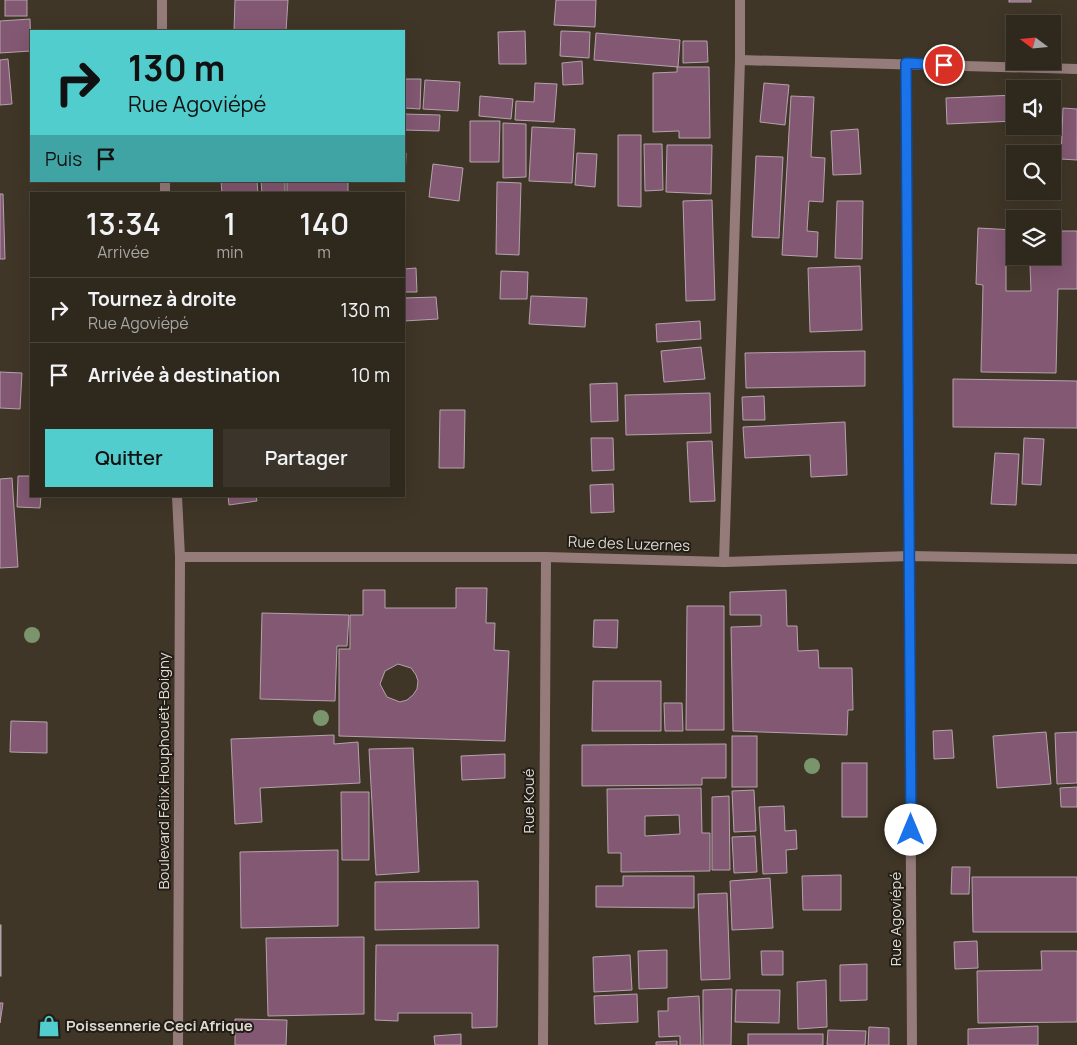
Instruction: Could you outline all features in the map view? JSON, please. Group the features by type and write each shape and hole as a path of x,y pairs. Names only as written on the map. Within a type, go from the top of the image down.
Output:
{"street":[{"path":"162,0 162,30"},
{"path":"724,562 740,60 740,0"},
{"path":"740,60 1077,69"},
{"name":"Rue Agoviépé","path":"906,63 912,1045"},
{"name":"Boulevard Félix Houphouët-Boigny","path":"177,497 180,557 178,1045"},
{"name":"Rue des Luzernes","path":"180,557 546,557 724,562 910,556 1077,559"},
{"name":"Rue Koué","path":"543,1045 546,557"}],"building":[{"path":"5,0 27,0 27,16 5,16"},
{"path":"235,0 288,0 286,30 234,30"},
{"path":"556,0 596,0 595,27 554,25"},
{"path":"1009,0 1031,0 1031,2 1009,2"},
{"path":"30,19 30,51 0,53 0,21"},
{"path":"525,31 526,64 499,64 498,32"},
{"path":"561,31 590,32 589,58 560,56"},
{"path":"596,33 680,40 678,67 594,60"},
{"path":"683,41 707,41 708,62 683,63"},
{"path":"8,59 12,104 0,105 0,60"},
{"path":"582,61 583,84 563,85 562,63"},
{"path":"677,67 709,67 710,138 679,138 679,131 653,132 653,73 677,72"},
{"path":"405,79 421,79 420,109 405,108"},
{"path":"425,80 460,82 458,111 423,109"},
{"path":"535,83 557,84 554,122 515,120 516,101 534,102"},
{"path":"764,83 789,85 785,125 760,122"},
{"path":"1006,95 1006,121 947,124 946,98"},
{"path":"480,96 513,99 511,119 479,116"},
{"path":"791,96 814,97 811,157 825,158 823,202 809,201 807,231 818,232 817,257 782,255"},
{"path":"1063,108 1077,109 1077,160 1061,159"},
{"path":"405,114 440,115 439,131 405,130"},
{"path":"470,121 500,121 499,162 470,162"},
{"path":"503,123 526,124 526,177 503,178"},
{"path":"532,127 575,129 572,183 529,181"},
{"path":"858,129 861,174 833,175 831,131"},
{"path":"618,135 641,135 641,207 618,206"},
{"path":"644,144 662,144 663,190 645,191"},
{"path":"667,145 712,145 711,194 666,192"},
{"path":"577,153 597,154 595,187 575,185"},
{"path":"756,156 783,157 779,238 752,237"},
{"path":"433,164 463,168 459,201 429,197"},
{"path":"221,182 257,182 258,192 222,192"},
{"path":"261,182 285,182 285,192 262,192"},
{"path":"287,182 348,182 348,192 287,192"},
{"path":"497,182 521,183 519,255 496,254"},
{"path":"0,194 3,194 5,259 0,259"},
{"path":"712,200 715,300 686,301 683,201"},
{"path":"837,201 863,201 862,259 835,258"},
{"path":"978,228 1006,230 1006,291 1031,291 1030,265 1061,265 1061,231 1077,231 1077,289 1058,289 1056,373 981,372 983,285 976,284"},
{"path":"860,266 862,330 810,332 808,268"},
{"path":"416,268 417,292 405,292 405,269"},
{"path":"501,271 528,272 527,299 500,299"},
{"path":"531,296 587,298 585,327 529,324"},
{"path":"436,297 438,319 405,321 405,298"},
{"path":"700,321 701,339 657,342 656,324"},
{"path":"701,347 705,379 664,382 661,351"},
{"path":"865,351 865,386 746,388 745,353"},
{"path":"0,372 22,373 20,409 0,408"},
{"path":"953,379 1077,381 1077,428 953,427"},
{"path":"617,383 618,421 591,422 590,384"},
{"path":"710,393 711,433 626,435 625,395"},
{"path":"764,396 765,420 743,420 742,397"},
{"path":"440,410 465,410 464,468 439,468"},
{"path":"845,422 847,475 811,477 810,455 745,458 743,427"},
{"path":"591,438 613,438 614,470 592,471"},
{"path":"1024,438 1044,439 1041,485 1022,484"},
{"path":"712,441 715,501 690,502 687,442"},
{"path":"995,453 1019,454 1016,505 991,504"},
{"path":"18,476 30,476 30,497 41,497 40,508 17,507"},
{"path":"12,478 18,567 0,568 0,479"},
{"path":"613,484 614,512 591,513 590,485"},
{"path":"228,497 256,497 257,501 229,505"},
{"path":"456,588 487,588 486,623 495,623 494,650 509,651 505,741 339,736 339,649 350,649 350,615 363,615 363,590 385,590 385,608 456,608","holes":["398,664 411,668 418,681 417,689 413,695 407,700 400,702 387,697 380,684 385,671"]},
{"path":"786,590 787,626 797,626 798,651 818,650 819,668 852,668 853,710 848,710 847,735 733,731 731,627 761,626 761,615 730,615 730,592"},
{"path":"687,606 724,606 724,730 686,730"},
{"path":"262,613 349,615 347,646 337,646 335,701 260,699"},
{"path":"594,620 618,620 617,648 593,647"},
{"path":"593,681 661,681 661,731 592,731"},
{"path":"664,703 682,703 683,731 665,731"},
{"path":"11,721 47,722 47,753 10,752"},
{"path":"952,730 954,758 934,759 933,731"},
{"path":"1046,732 1051,784 997,788 993,736"},
{"path":"1077,732 1077,783 1057,784 1055,733"},
{"path":"334,735 334,744 358,742 360,783 260,788 262,822 235,824 231,739"},
{"path":"732,736 757,736 757,787 732,787"},
{"path":"726,744 726,778 702,778 702,785 582,786 582,745"},
{"path":"413,748 419,872 376,875 369,749"},
{"path":"505,754 505,778 462,780 461,756"},
{"path":"842,763 867,763 867,817 842,817"},
{"path":"1077,787 1077,807 1061,807 1060,788"},
{"path":"701,788 702,833 710,833 710,871 621,872 621,853 608,853 607,789","holes":["679,815 680,834 645,836 645,816"]},
{"path":"754,790 756,831 734,832 732,791"},
{"path":"341,792 369,792 369,860 342,860"},
{"path":"729,796 730,870 712,870 712,797"},
{"path":"784,806 785,831 796,830 797,849 786,850 787,873 763,874 759,807"},
{"path":"755,836 757,872 734,873 732,837"},
{"path":"338,850 338,926 241,928 240,852"},
{"path":"952,867 970,867 969,894 951,894"},
{"path":"841,875 841,910 803,910 802,876"},
{"path":"623,876 694,876 694,908 596,907 596,886 623,886"},
{"path":"972,877 1077,877 1077,932 973,932"},
{"path":"770,878 773,928 732,930 730,881"},
{"path":"478,881 479,928 375,930 375,882"},
{"path":"727,893 730,979 701,980 698,894"},
{"path":"1,925 1,976 0,976"},
{"path":"364,937 364,1014 268,1016 266,938"},
{"path":"977,941 978,968 955,969 954,942"},
{"path":"376,945 498,945 497,1027 472,1028 472,1013 398,1013 398,1021 375,1020"},
{"path":"667,950 667,988 639,989 638,951"},
{"path":"761,951 783,951 783,975 762,975"},
{"path":"1041,951 1077,951 1077,1022 978,1023 977,971 1042,970"},
{"path":"630,955 632,990 594,992 593,957"},
{"path":"867,964 867,1000 840,1001 840,965"},
{"path":"826,980 827,1027 798,1029 797,982"},
{"path":"732,989 731,1045 703,1045 703,990"},
{"path":"736,990 780,990 779,1023 735,1022"},
{"path":"637,994 638,1022 595,1024 594,996"},
{"path":"699,996 701,1045 680,1045 680,1036 659,1037 658,1011 668,1011 668,998"},
{"path":"0,1003 3,1003 0,1023"},
{"path":"235,1019 287,1020 286,1045 235,1045"},
{"path":"1038,1026 1038,1045 968,1045 968,1029"},
{"path":"869,1027 889,1028 889,1045 868,1045"},
{"path":"828,1030 866,1031 865,1045 827,1045"},
{"path":"461,1034 461,1045 435,1045 434,1036"},
{"path":"748,1034 823,1034 823,1045 748,1045"},
{"path":"677,1041 677,1045 656,1045 656,1042"}],"place":[{"name":"Poissennerie Ceci Afrique","path":"49,1026"}],"route":[{"path":"911,830 906,63 944,65"}]}
